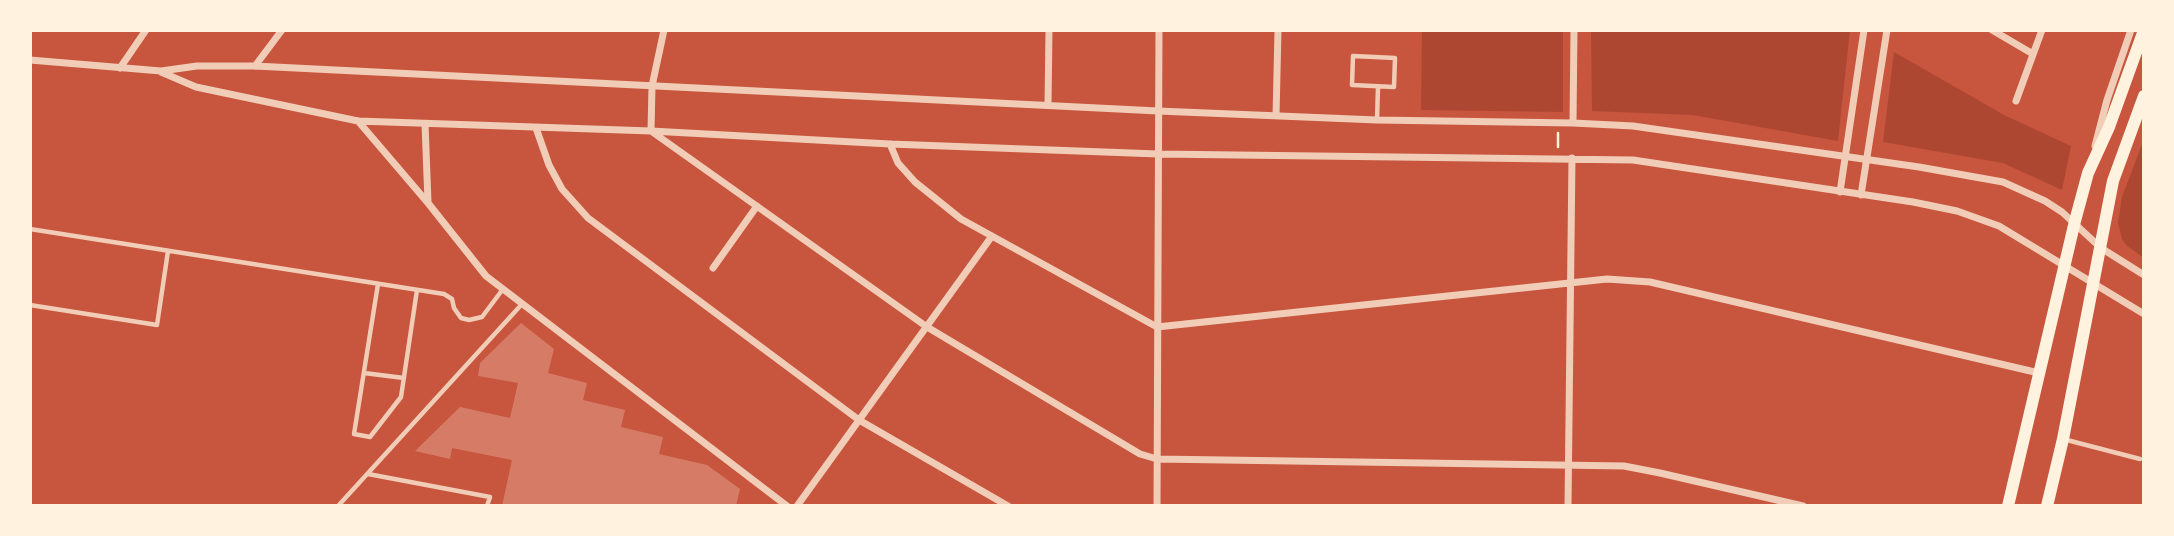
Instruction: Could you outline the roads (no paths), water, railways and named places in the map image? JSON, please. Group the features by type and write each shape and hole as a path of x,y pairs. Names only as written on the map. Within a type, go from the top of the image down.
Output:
{"main road":[{"path":"2008,506 2088,173 2109,127 2144,30"},
{"path":"2047,506 2063,439 2116,172 2144,96"}],"street":[{"path":"120,68 146,30"},
{"path":"255,66 282,30"},
{"path":"651,131 652,86 664,30"},
{"path":"1048,105 1049,30"},
{"path":"1157,506 1159,30"},
{"path":"1276,116 1278,30"},
{"path":"1573,122 1574,30"},
{"path":"1840,192 1864,30"},
{"path":"1861,195 1887,30"},
{"path":"1993,30 2033,54"},
{"path":"2016,101 2042,30"},
{"path":"2088,173 2107,100 2131,30"},
{"path":"30,60 161,71 197,66 255,66 1158,111 1377,120 1573,122 1633,126 1942,170 2003,182 2045,201 2075,221 2101,248 2144,275"},
{"path":"161,71 196,87 358,121 1158,154 1633,160 1957,211 1999,226 2144,314"},
{"path":"2109,210 2144,111"},
{"path":"358,121 486,276 787,506"},
{"path":"425,124 428,203"},
{"path":"536,128 549,165 562,189 588,218 859,420 1008,506"},
{"path":"651,131 927,327 1140,454 1157,459 1623,466 1803,506"},
{"path":"890,144 898,163 915,182 961,219 1157,327 1608,279 1650,282 2039,373"},
{"path":"1568,506 1572,158"},
{"path":"712,268 757,206"},
{"path":"797,506 992,236"}],"lane":[{"path":"1353,56 1395,58 1394,87 1378,87 1352,85 1353,56"},
{"path":"1377,120 1378,87"},
{"path":"30,229 444,294 452,299 461,318 469,320 482,317 503,289"},
{"path":"30,305 157,325 168,251"},
{"path":"378,284 354,434 370,437 401,397 417,290"},
{"path":"338,506 522,304"},
{"path":"364,373 404,378"},
{"path":"2063,439 2140,459"},
{"path":"368,474 489,497 487,506"}]}
